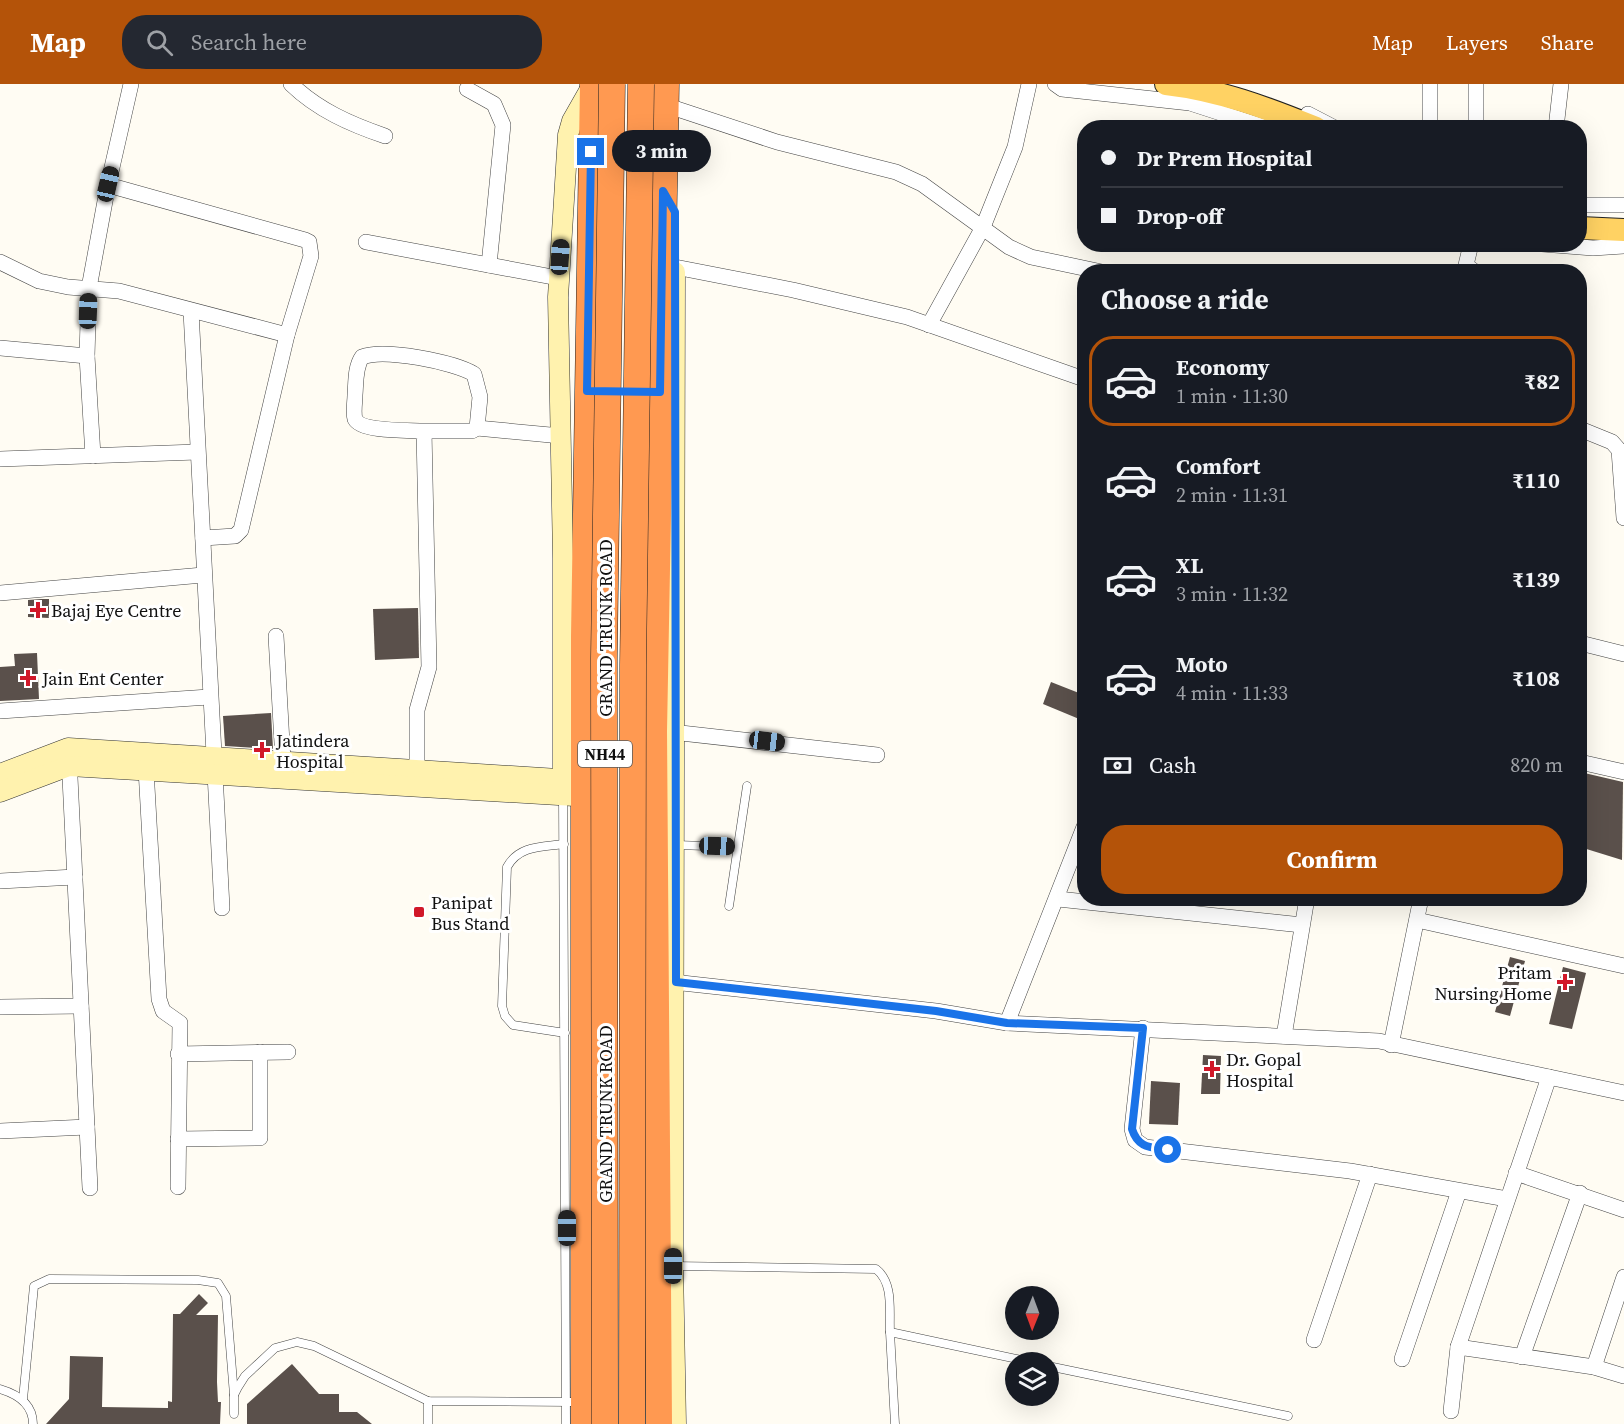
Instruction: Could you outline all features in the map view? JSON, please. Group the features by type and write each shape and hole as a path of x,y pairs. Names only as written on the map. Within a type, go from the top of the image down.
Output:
{"highway":[{"path":"578,1410 573,788 587,391 593,84"},
{"name":"GRAND TRUNK ROAD","path":"605,1424 604,659 612,84"},
{"name":"GRAND TRUNK ROAD","path":"632,1424 633,676 641,84"},
{"path":"659,1424 666,1266 666,981 660,392 666,95"},
{"path":"587,391 660,392"}],"main road":[{"path":"1166,84 1192,87 1254,103 1296,120"},
{"path":"1587,228 1624,230"}],"street":[{"path":"93,456 87,356 89,288 108,184 131,84"},
{"path":"291,84 316,104 345,122 385,136"},
{"path":"0,774 69,757 573,788 558,278 568,135 572,121 593,84"},
{"path":"929,325 983,227 1015,147 1029,84"},
{"path":"1055,84 1062,89 1190,104 1241,120"},
{"path":"1215,84 1265,97 1317,120"},
{"path":"1430,84 1430,120"},
{"path":"1476,84 1476,120"},
{"path":"1557,120 1561,84"},
{"path":"467,89 494,104 502,125 489,265"},
{"path":"666,95 777,142 896,172 922,184 1010,247 1031,257 1077,267"},
{"path":"108,184 309,242 311,256 287,335 241,530 235,536 202,538"},
{"path":"663,191 675,212 664,731 675,845 666,981 936,1011 1007,1023 1379,1041 1624,1093"},
{"path":"1587,205 1624,205"},
{"path":"366,242 558,278"},
{"path":"1587,248 1624,246"},
{"path":"0,262 39,281 119,291 287,335"},
{"path":"675,267 835,299 929,325 1077,377"},
{"path":"191,311 209,697 222,908"},
{"path":"0,348 87,356"},
{"path":"477,428 480,397 474,374 459,366 435,362 375,354 362,357 357,372 354,417 359,424 369,428 472,431 477,428 561,436"},
{"path":"417,778 417,710 429,667 424,431"},
{"path":"1587,432 1612,442 1619,450 1624,518"},
{"path":"0,459 197,452"},
{"path":"0,593 203,574"},
{"path":"276,636 284,761"},
{"path":"1587,645 1624,654"},
{"path":"0,711 209,697"},
{"path":"664,731 877,755"},
{"path":"0,792 69,757 146,769 284,761 417,778"},
{"path":"69,757 90,1188"},
{"path":"1587,764 1624,772"},
{"path":"146,769 159,999 163,1011 180,1023 178,1187"},
{"path":"1007,1023 1077,846"},
{"path":"0,881 75,878"},
{"path":"1058,899 1077,900"},
{"path":"1179,906 1302,925"},
{"path":"1284,1036 1306,906"},
{"path":"1391,1045 1420,906"},
{"path":"1417,920 1624,966"},
{"path":"0,1007 81,1006"},
{"path":"1143,1028 1132,1129 1135,1140 1145,1147 1370,1174 1508,1199"},
{"path":"178,1139 260,1138 260,1052"},
{"path":"178,1054 288,1052"},
{"path":"1451,1411 1458,1347 1549,1077"},
{"path":"0,1131 87,1127"},
{"path":"1516,1173 1580,1193 1624,1210"},
{"path":"1314,1340 1370,1174"},
{"path":"1402,1359 1459,1191"},
{"path":"1522,1357 1580,1193"},
{"path":"666,1266 676,1424"},
{"path":"1594,1367 1624,1277"},
{"path":"1458,1347 1594,1367 1624,1376"}],"lane":[{"path":"729,906 747,786"},
{"path":"566,1424 578,1410 565,1033 564,844 573,788"},
{"path":"564,844 523,850 511,859 507,867 502,1006 505,1016 513,1025 565,1033"},
{"path":"675,845 737,847"},
{"path":"666,1266 876,1269 885,1276 888,1285 895,1424"},
{"path":"33,1424 33,1417 24,1399 30,1307 34,1286 49,1279 198,1280 218,1284 226,1296 234,1414"},
{"path":"890,1332 1005,1356"},
{"path":"234,1395 245,1376 274,1348 297,1342 314,1346 428,1401 578,1410"},
{"path":"1059,1368 1288,1416"},
{"path":"0,1389 24,1399"},
{"path":"428,1401 428,1424"}],"building":[{"path":"49,599 49,618 28,617 28,600"},
{"path":"418,608 419,658 375,660 373,609"},
{"path":"37,653 39,699 0,701 0,667 15,666 14,654"},
{"path":"1051,682 1077,692 1077,718 1043,704"},
{"path":"271,713 273,749 225,746 223,716"},
{"path":"1587,774 1623,782 1622,860 1587,849"},
{"path":"1510,957 1525,961 1510,1016 1495,1012"},
{"path":"1563,967 1586,973 1572,1029 1549,1024"},
{"path":"1203,1055 1221,1056 1220,1094 1201,1094"},
{"path":"1151,1081 1180,1083 1178,1125 1149,1124"},
{"path":"199,1294 208,1303 196,1315 218,1315 217,1382 218,1402 221,1402 220,1424 46,1424 69,1399 70,1356 103,1357 102,1407 168,1408 168,1401 172,1402 173,1314 180,1314"},
{"path":"292,1364 319,1394 339,1394 339,1412 357,1412 372,1424 247,1424 247,1404"}],"place":[{"name":"Bajaj Eye Centre","path":"38,610"},
{"name":"Jain Ent Center","path":"28,678"},
{"name":"Jatindera Hospital","path":"262,750"},
{"name":"Panipat Bus Stand","path":"419,912"},
{"name":"Pritam Nursing Home","path":"1565,982"},
{"name":"Dr. Gopal Hospital","path":"1212,1069"}],"route":[{"path":"591,152 587,391 660,392 663,191 675,212 676,982 936,1011 1007,1023 1143,1028 1132,1129 1135,1140 1145,1147 1168,1150"}]}
